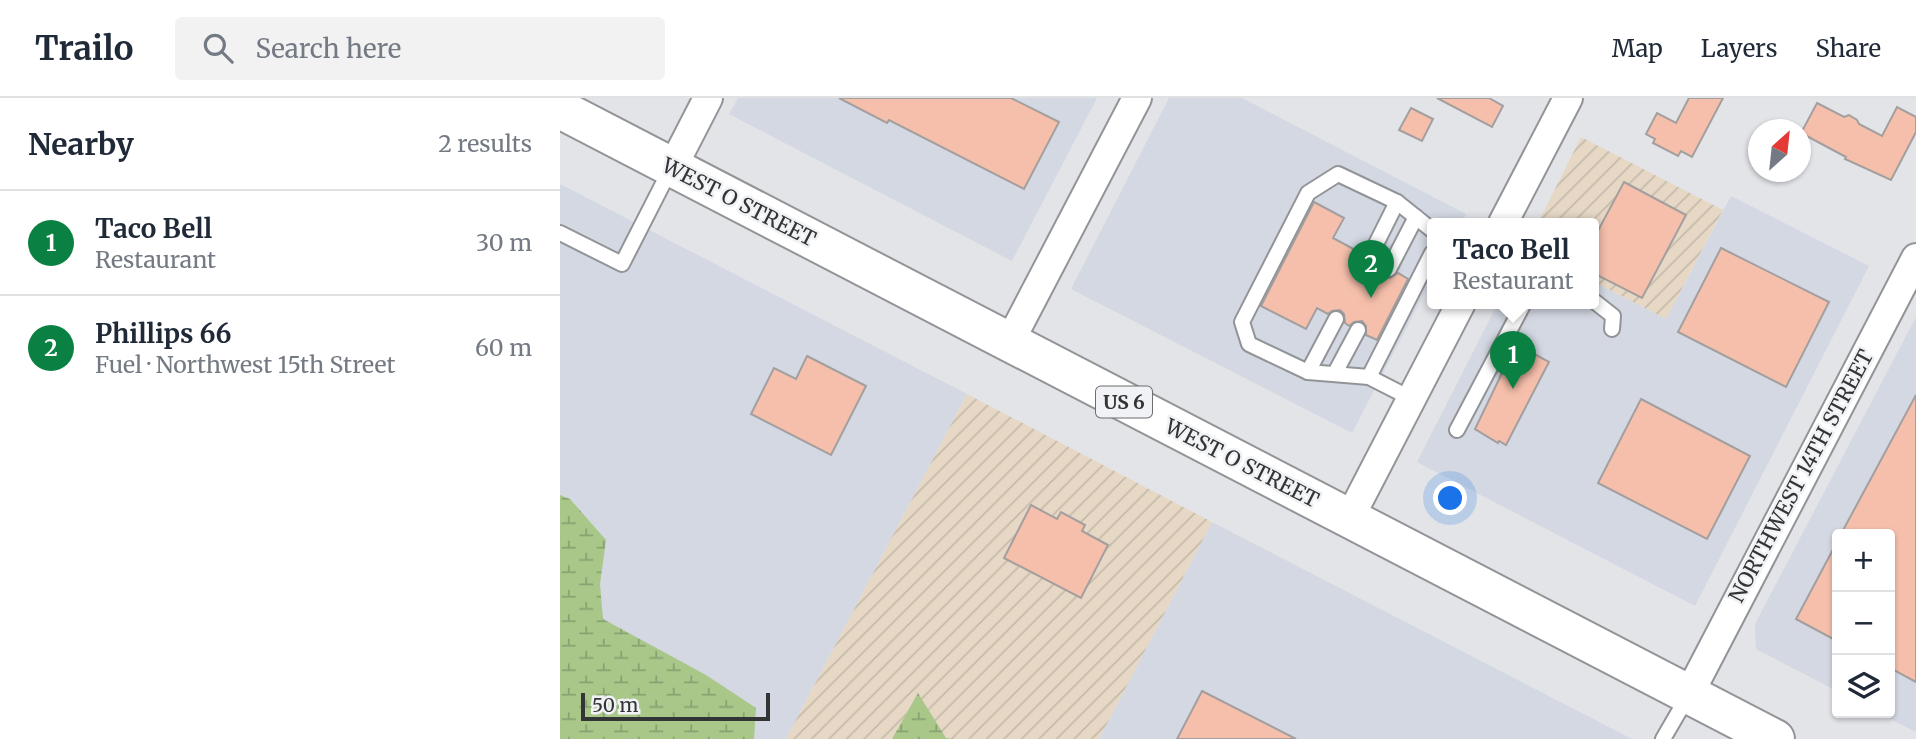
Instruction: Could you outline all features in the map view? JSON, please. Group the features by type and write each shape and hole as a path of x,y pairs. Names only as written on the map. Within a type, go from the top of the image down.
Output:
{"main road":[{"name":"WEST O STREET","path":"560,109 1775,739"}],"street":[{"path":"672,168 708,98"},
{"path":"1009,342 1137,98"},
{"path":"1506,218 1568,98"},
{"name":"NORTHWEST 14TH STREET","path":"1688,696 1916,258"},
{"path":"1349,519 1458,309"}],"lane":[{"path":"560,233 622,264 672,168"},
{"path":"1412,399 1369,377 1308,372 1249,344 1242,322 1308,193 1338,174 1397,202 1427,225"},
{"path":"1369,258 1397,202"},
{"path":"1389,268 1416,217"},
{"path":"1369,377 1427,265"},
{"path":"1599,305 1613,316 1612,329"},
{"path":"1457,430 1521,309"},
{"path":"1308,372 1336,319"},
{"path":"1335,373 1358,330"},
{"path":"1662,739 1688,696"}],"shaded area":[{"path":"738,98 1097,98 1012,261 729,114"},
{"path":"1169,98 1242,98 1466,214 1464,218 1427,218 1427,289 1352,433 1071,289"},
{"path":"1581,137 1723,210 1666,319 1599,285 1599,218 1540,218"},
{"path":"560,184 967,394 786,739 560,739"},
{"path":"1731,196 1869,266 1695,606 1417,462 1495,309 1599,309 1599,285 1666,319"},
{"path":"1916,317 1916,732 1888,718 1895,718 1895,529 1832,529 1832,688 1756,649 1755,624"},
{"path":"967,394 1212,522 1099,739 786,739"},
{"path":"1212,522 1632,739 1099,739"}],"green space":[{"path":"560,495 570,499 606,540 600,584 603,619 706,675 756,708 754,739 560,739"},
{"path":"918,693 946,738 955,739 892,739"}],"building":[{"path":"839,98 1011,98 1059,122 1024,189 889,120 887,123"},
{"path":"1437,98 1489,98 1503,106 1492,127"},
{"path":"1689,98 1723,98 1692,157 1681,151 1678,156 1653,143 1655,139 1646,134 1657,113 1676,123"},
{"path":"1817,103 1844,117 1849,115 1859,124 1882,136 1897,107 1916,117 1916,132 1891,180 1845,159 1846,157 1811,138 1811,119 1808,119"},
{"path":"1411,108 1433,119 1422,141 1399,130"},
{"path":"1624,182 1686,215 1642,298 1599,276 1599,229"},
{"path":"1314,202 1344,218 1333,238 1361,253 1360,259 1364,266 1370,267 1377,262 1381,264 1380,270 1384,277 1390,278 1398,273 1408,279 1377,340 1366,335 1366,326 1362,321 1349,326 1345,323 1344,314 1340,310 1328,314 1317,308 1306,329 1261,306"},
{"path":"1721,248 1829,302 1786,387 1678,332"},
{"path":"1516,344 1549,362 1506,445 1475,429"},
{"path":"807,356 866,386 831,455 751,414 774,368 796,379"},
{"path":"1916,395 1916,682 1895,671 1895,529 1844,529"},
{"path":"1641,399 1750,456 1707,539 1598,483"},
{"path":"1031,505 1057,519 1061,512 1085,525 1082,531 1108,545 1081,598 1004,558"},
{"path":"1832,551 1832,638 1796,619"},
{"path":"1202,691 1296,739 1177,739"}],"place":[{"name":"Phillips 66","path":"1371,298"},
{"name":"Taco Bell","path":"1513,389"}]}
